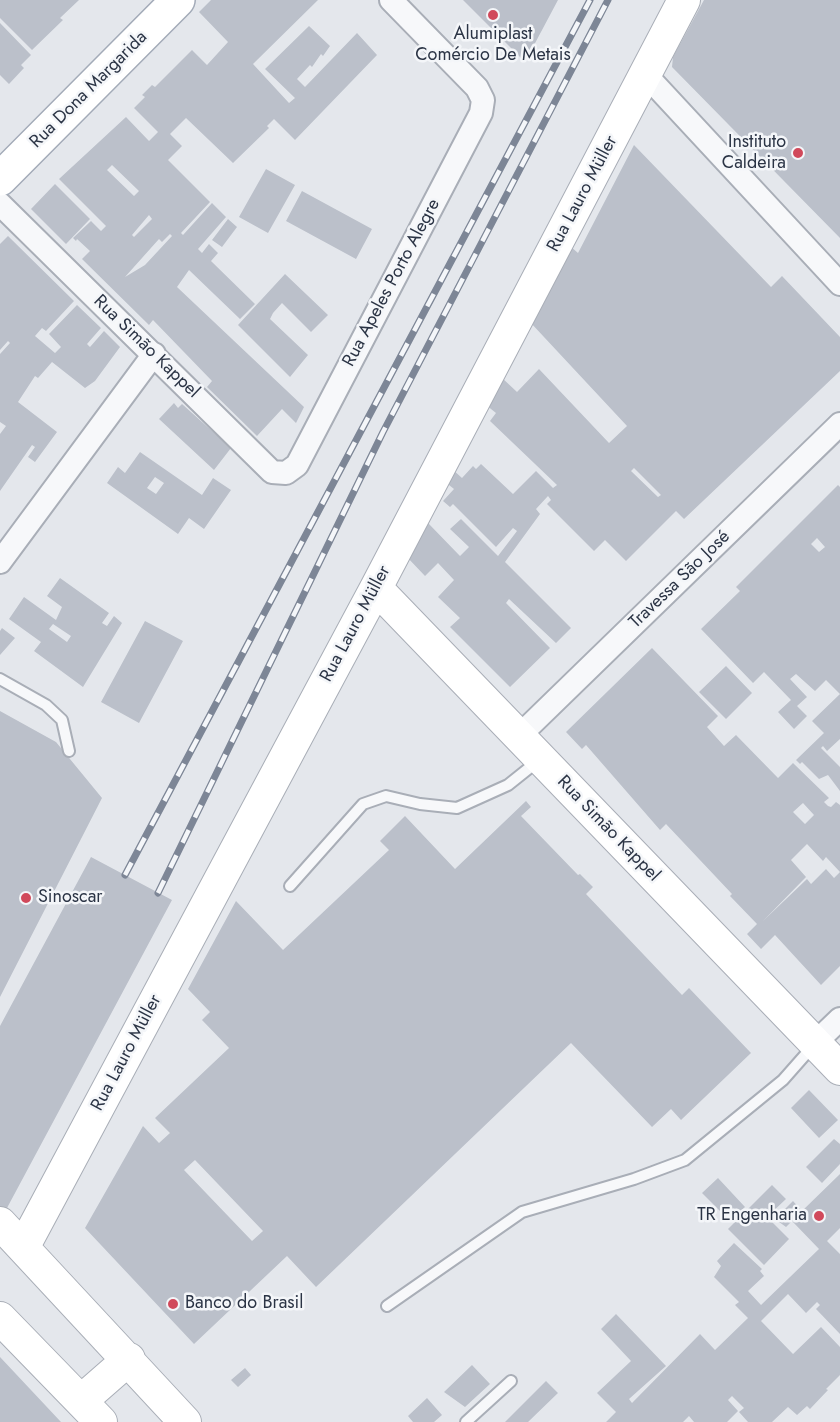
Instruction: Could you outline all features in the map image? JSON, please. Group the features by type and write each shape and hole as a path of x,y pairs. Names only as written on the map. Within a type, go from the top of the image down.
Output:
{"main road":[{"name":"Rua Dona Margarida","path":"0,179 177,0"}],"street":[{"name":"Rua Apeles Porto Alegre","path":"297,465 481,113 483,100 477,88 391,0"},
{"name":"Rua Lauro Müller","path":"24,1246 376,588 684,0"},
{"path":"646,75 840,284"},
{"name":"Rua Simão Kappel","path":"0,204 272,472 286,473 297,465"},
{"path":"0,562 154,354"},
{"name":"Travessa São José","path":"519,736 840,424"},
{"name":"Rua Simão Kappel","path":"376,588 840,1069"},
{"path":"815,1043 840,1020"},
{"path":"0,1223 24,1246 185,1422"},
{"path":"0,1318 91,1411 129,1359"}],"lane":[{"path":"0,678 46,705 62,720 69,751"},
{"path":"290,886 363,804 386,796 420,804 457,808 508,785 540,759"},
{"path":"387,1306 522,1212 634,1179 685,1160 783,1080 815,1043"},
{"path":"466,1422 511,1381"}],"building":[{"path":"0,0 79,0 60,18 63,20 32,50 0,18"},
{"path":"211,0 318,0 253,64 289,103 295,98 265,69 309,26 330,46 312,67 310,65 297,79 305,87 357,33 377,55 295,140 274,119 267,126 269,128 233,163 186,118 170,134 182,146 168,160 210,202 181,233 183,235 212,203 226,217 198,249 202,253 209,244 218,253 211,261 255,304 240,319 189,270 177,287 304,407 296,423 282,409 257,436 207,387 212,381 153,320 149,325 82,259 90,251 73,238 91,221 101,231 106,226 59,179 126,117 149,141 158,132 134,108 145,97 142,95 152,85 155,87 192,50 207,65 228,42 199,12","holes":["112,165 139,191 134,196 107,170","149,215 152,219 134,237 132,235","170,234 172,236 145,265 125,277 159,239 162,242"]},
{"path":"463,0 558,0 525,62"},
{"name":"Instituto Caldeira","path":"704,0 840,0 840,238 672,67 673,57"},
{"path":"0,23 31,55 21,65 24,68 9,84 0,75"},
{"path":"634,145 771,287 782,276 840,337 840,371 684,519 676,511 626,561 605,540 594,551 547,504 551,500 548,496 536,509 540,514 505,562 571,628 556,643 509,599 506,603 550,648 510,687 450,627 460,618 438,597 454,580 438,563 425,576 406,556 418,533 428,523 460,556 469,547 450,529 461,519 498,556 517,531 513,528 496,547 453,504 450,507 443,501 454,489 444,481 451,468 462,478 473,466 476,469 481,464 513,494 536,471 553,488 557,485 490,421 496,413 486,405 500,376 517,392 539,369 609,443 627,426 530,322 570,246 578,253","holes":["634,468 661,495 658,497 631,471"]},
{"path":"266,169 295,185 268,233 239,217"},
{"path":"55,184 90,219 66,244 31,209"},
{"path":"302,191 372,229 356,259 286,221"},
{"path":"228,219 237,227 222,247 212,240"},
{"path":"8,236 74,301 46,331 42,328 35,336 55,353 61,347 49,334 77,305 101,328 87,344 90,347 104,331 120,347 95,381 85,388 52,362 38,378 35,376 18,402 57,432 35,462 28,457 35,447 32,445 0,491 0,434 6,426 0,422 0,354 10,343 8,341 0,350 0,244"},
{"path":"285,274 328,315 311,332 282,303 273,313 270,319 308,355 290,377 238,325"},
{"path":"174,403 178,408 182,404 231,448 214,470 159,419"},
{"path":"140,452 202,495 213,478 231,490 204,529 189,518 178,534 107,483 118,467 125,473","holes":["155,477 164,483 156,494 147,488"]},
{"path":"838,485 840,487 840,694 826,680 815,691 796,674 790,679 807,697 797,706 807,716 794,729 778,712 791,700 764,672 753,683 701,629 740,591 736,587","holes":["817,538 825,547 819,552 811,544"]},
{"path":"60,578 109,613 102,623 107,626 114,616 122,623 83,687 34,651 41,642 9,619 24,597 56,620 62,607 47,596","holes":["53,624 71,636 67,642 49,629"]},
{"path":"145,621 183,641 139,723 101,702"},
{"path":"2,628 15,638 0,655 0,631"},
{"path":"652,648 718,716 707,727 724,746 736,735 778,778 793,763 829,798 824,802 828,806 831,807 836,802 840,805 840,872 840,966 821,985 775,935 761,949 747,934 757,924 730,896 732,894 666,824 660,830 586,745 582,749 566,732","holes":["803,803 814,815 805,824 793,812","807,844 823,861 826,857 840,872 834,878 826,869 811,884 807,879 763,921 806,877 791,860"]},
{"path":"726,666 752,693 726,719 699,692"},
{"path":"840,694 840,739 827,751 823,746 821,748 840,767 840,791 828,775 819,779 802,762 800,764 796,760 824,733 812,721"},
{"name":"Sinoscar","path":"0,711 56,742 102,798 0,997"},
{"path":"526,801 531,807 521,816 578,875 580,874 593,887 586,894 682,995 689,988 751,1053 681,1120 671,1109 652,1127 571,1043 316,1287 287,1256 194,1344 85,1228 143,1126 159,1143 170,1133 155,1118 229,1048 202,1020 210,1012 188,989 236,901 283,950 389,850 380,841 405,816 455,869","holes":["195,1160 263,1231 252,1241 184,1170"]},
{"path":"91,857 172,900 0,1221 0,1026"},
{"path":"809,1090 838,1120 819,1138 791,1108"},
{"path":"834,1139 840,1144 840,1164 822,1183 806,1167"},
{"path":"840,1174 840,1228 827,1241 840,1254 840,1334 816,1309 820,1305 817,1302 806,1313 788,1294 761,1321 793,1354 821,1327 840,1347 840,1375 826,1389 828,1390 810,1409 807,1406 797,1415 788,1407 772,1422 748,1422 739,1412 744,1408 732,1396 728,1400 738,1411 727,1422 694,1422 689,1416 683,1422 606,1422 616,1412 597,1393 631,1361 601,1329 616,1314 666,1366 629,1399 632,1403 700,1334 715,1350 748,1318 735,1305 739,1302 714,1277 721,1266 717,1261 734,1243 762,1269 760,1271 764,1276 748,1291 761,1305 819,1249 792,1221 786,1227 775,1219 793,1201 802,1211"},
{"path":"718,1178 745,1207 730,1221 702,1193"},
{"path":"772,1185 786,1199 767,1217 789,1239 764,1265 728,1229"},
{"path":"0,1357 61,1422 0,1422"},
{"path":"472,1365 490,1384 465,1407 444,1392"},
{"path":"245,1368 251,1375 238,1387 231,1380"},
{"path":"546,1381 558,1393 528,1422 505,1422"},
{"path":"427,1398 442,1415 434,1422 413,1422 408,1416"}],"railway":[{"path":"125,875 590,0"},
{"path":"158,893 383,432 608,0"}],"place":[{"name":"Alumiplast Comércio De Metais","path":"493,15"},
{"name":"Instituto Caldeira","path":"798,153"},
{"name":"Sinoscar","path":"26,898"},
{"name":"TR Engenharia","path":"819,1216"},
{"name":"Banco do Brasil","path":"173,1304"}]}
